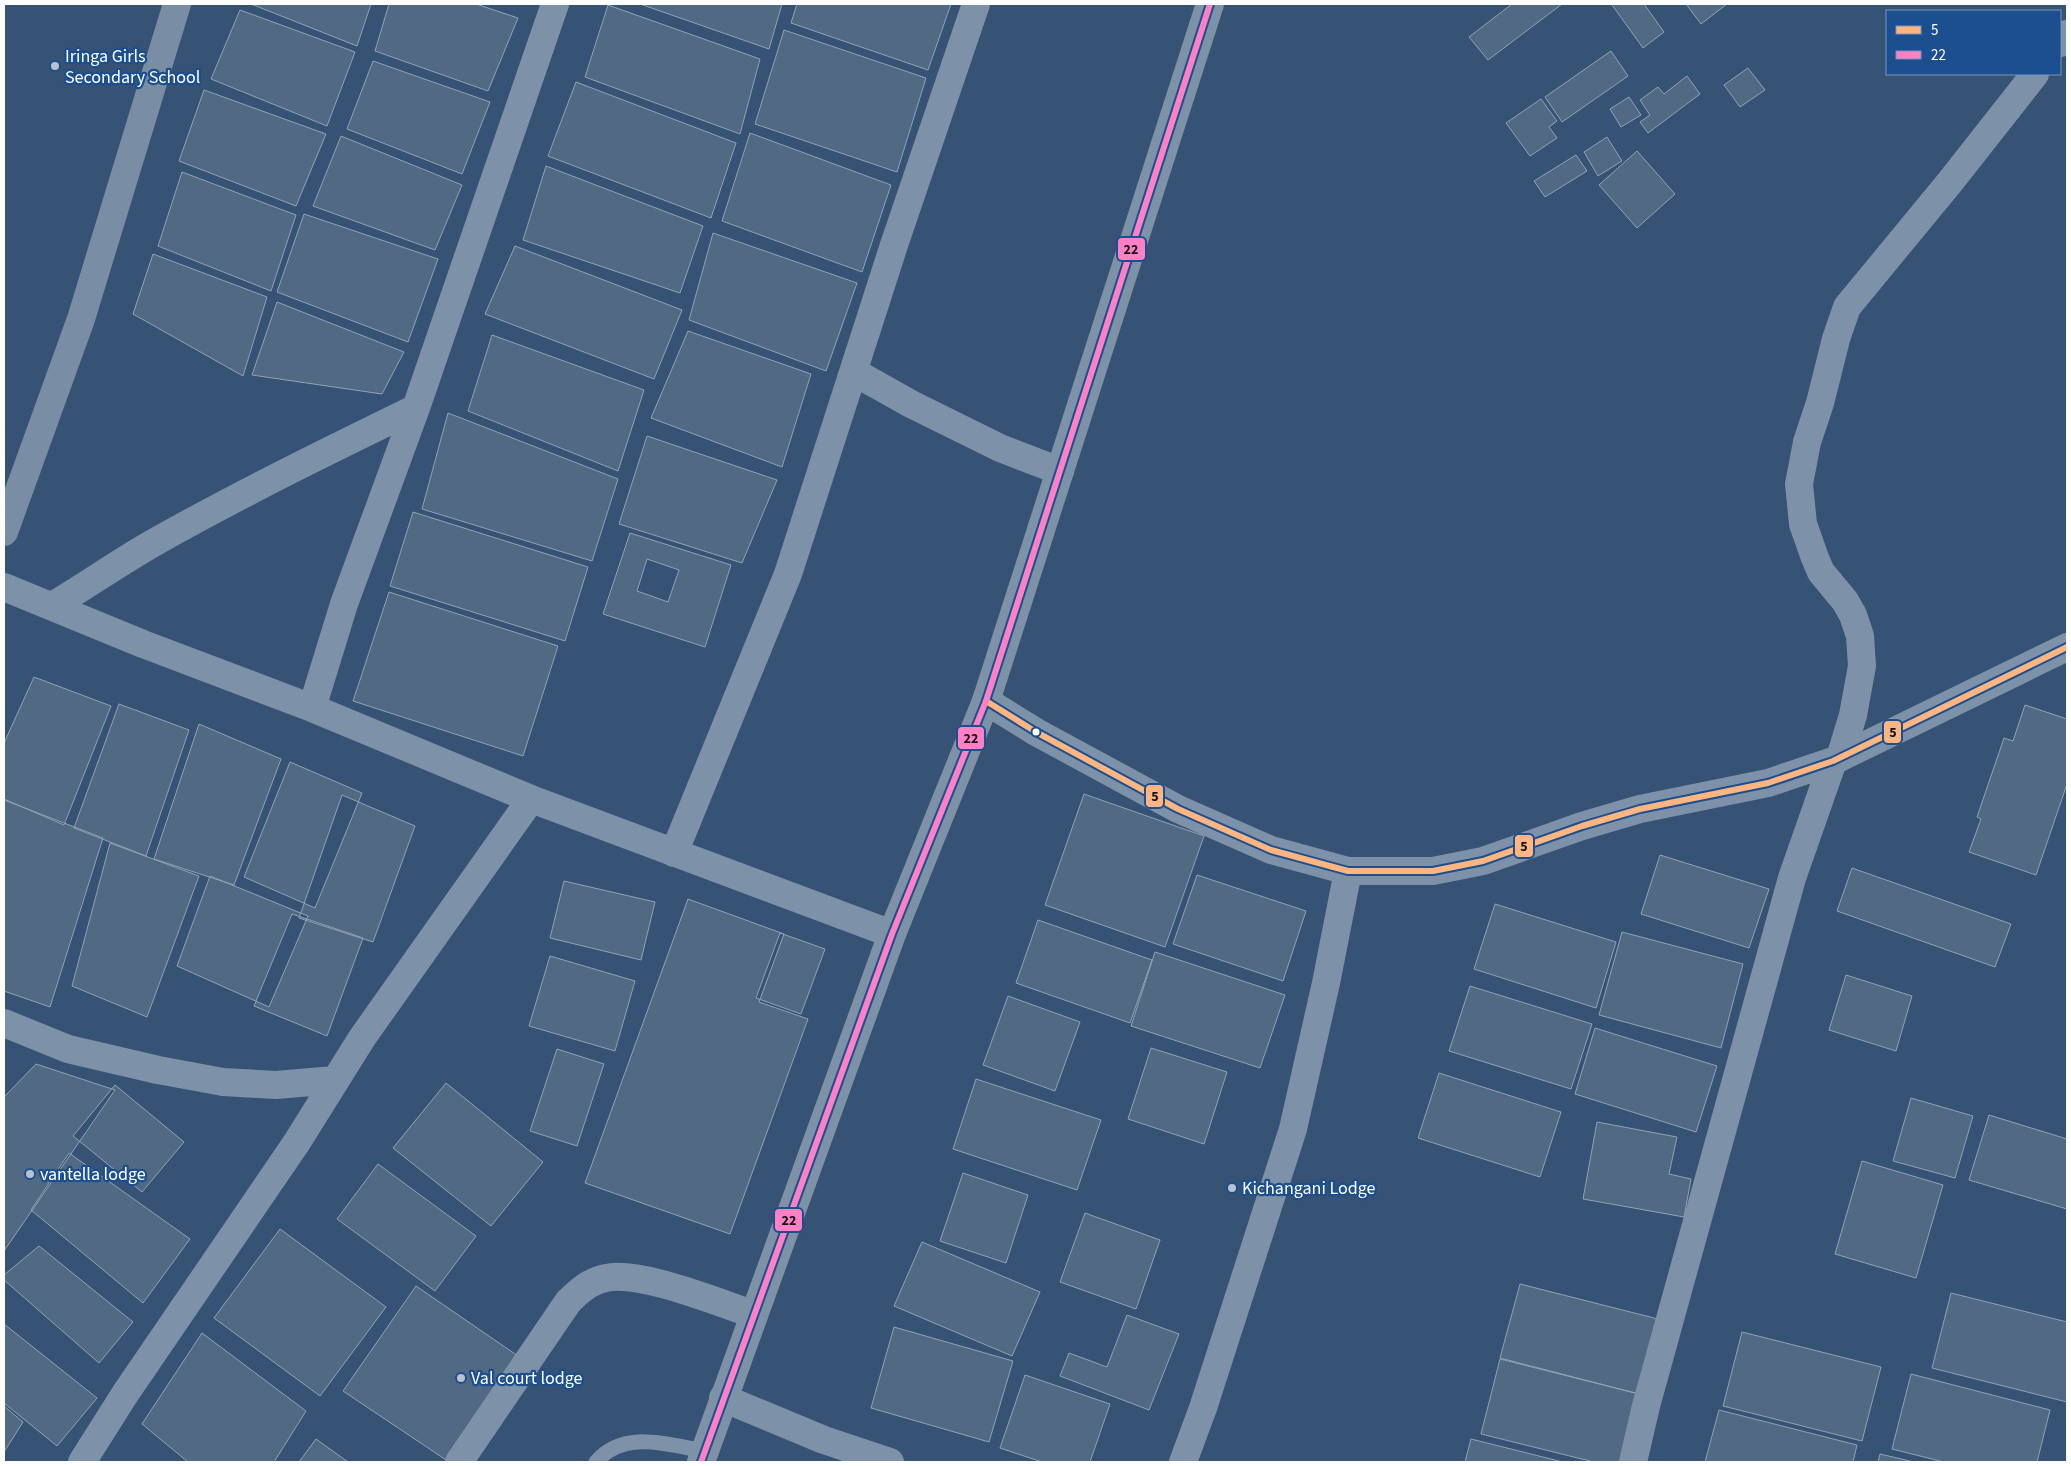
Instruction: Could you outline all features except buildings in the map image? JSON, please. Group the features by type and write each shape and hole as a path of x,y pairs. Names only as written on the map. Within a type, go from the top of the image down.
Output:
{"highway":[{"path":"703,1457 892,934 986,701 1210,4"}],"street":[{"path":"4,532 81,319 177,4"},
{"path":"312,708 344,604 416,408 555,4"},
{"path":"674,853 788,574 897,236 976,4"},
{"path":"1633,1462 1646,1406 1792,878 1853,715 1862,666 1860,636 1854,615 1821,572 1814,558 1803,524 1799,484 1807,442 1820,403 1836,339 1847,307 1950,182 2034,75"},
{"path":"854,372 911,404 1000,448 1060,471"},
{"path":"52,606 200,517 307,461 416,408"},
{"path":"4,587 143,644 312,708 531,799 892,934"},
{"path":"986,701 1036,732 1178,809 1271,850 1348,871 1434,871 1483,861 1582,826 1640,809 1768,783 1837,760 2067,647"},
{"path":"85,1461 125,1394 297,1142 362,1038 531,799"},
{"path":"1183,1462 1203,1408 1293,1129 1326,982 1348,871"},
{"path":"4,1023 68,1049 158,1070 223,1082 276,1085 335,1080"},
{"path":"459,1462 568,1302 586,1285 607,1277 642,1278 754,1314"},
{"path":"723,1398 824,1440 890,1462"}],"lane":[{"path":"596,1462 622,1444 641,1441 703,1457"}],"transit line":[{"name":"22","path":"701,1462 892,934 986,701 1210,4"},
{"name":"5","path":"986,701 1036,732 1178,809 1271,850 1348,871 1433,871 1483,861 1582,826 1640,809 1768,783 1833,761 2067,647"}],"place":[{"name":"Iringa Girls Secondary School","path":"55,66"},
{"name":"vantella lodge","path":"30,1174"},
{"name":"Kichangani Lodge","path":"1232,1188"},
{"name":"Val court lodge","path":"461,1378"}]}
